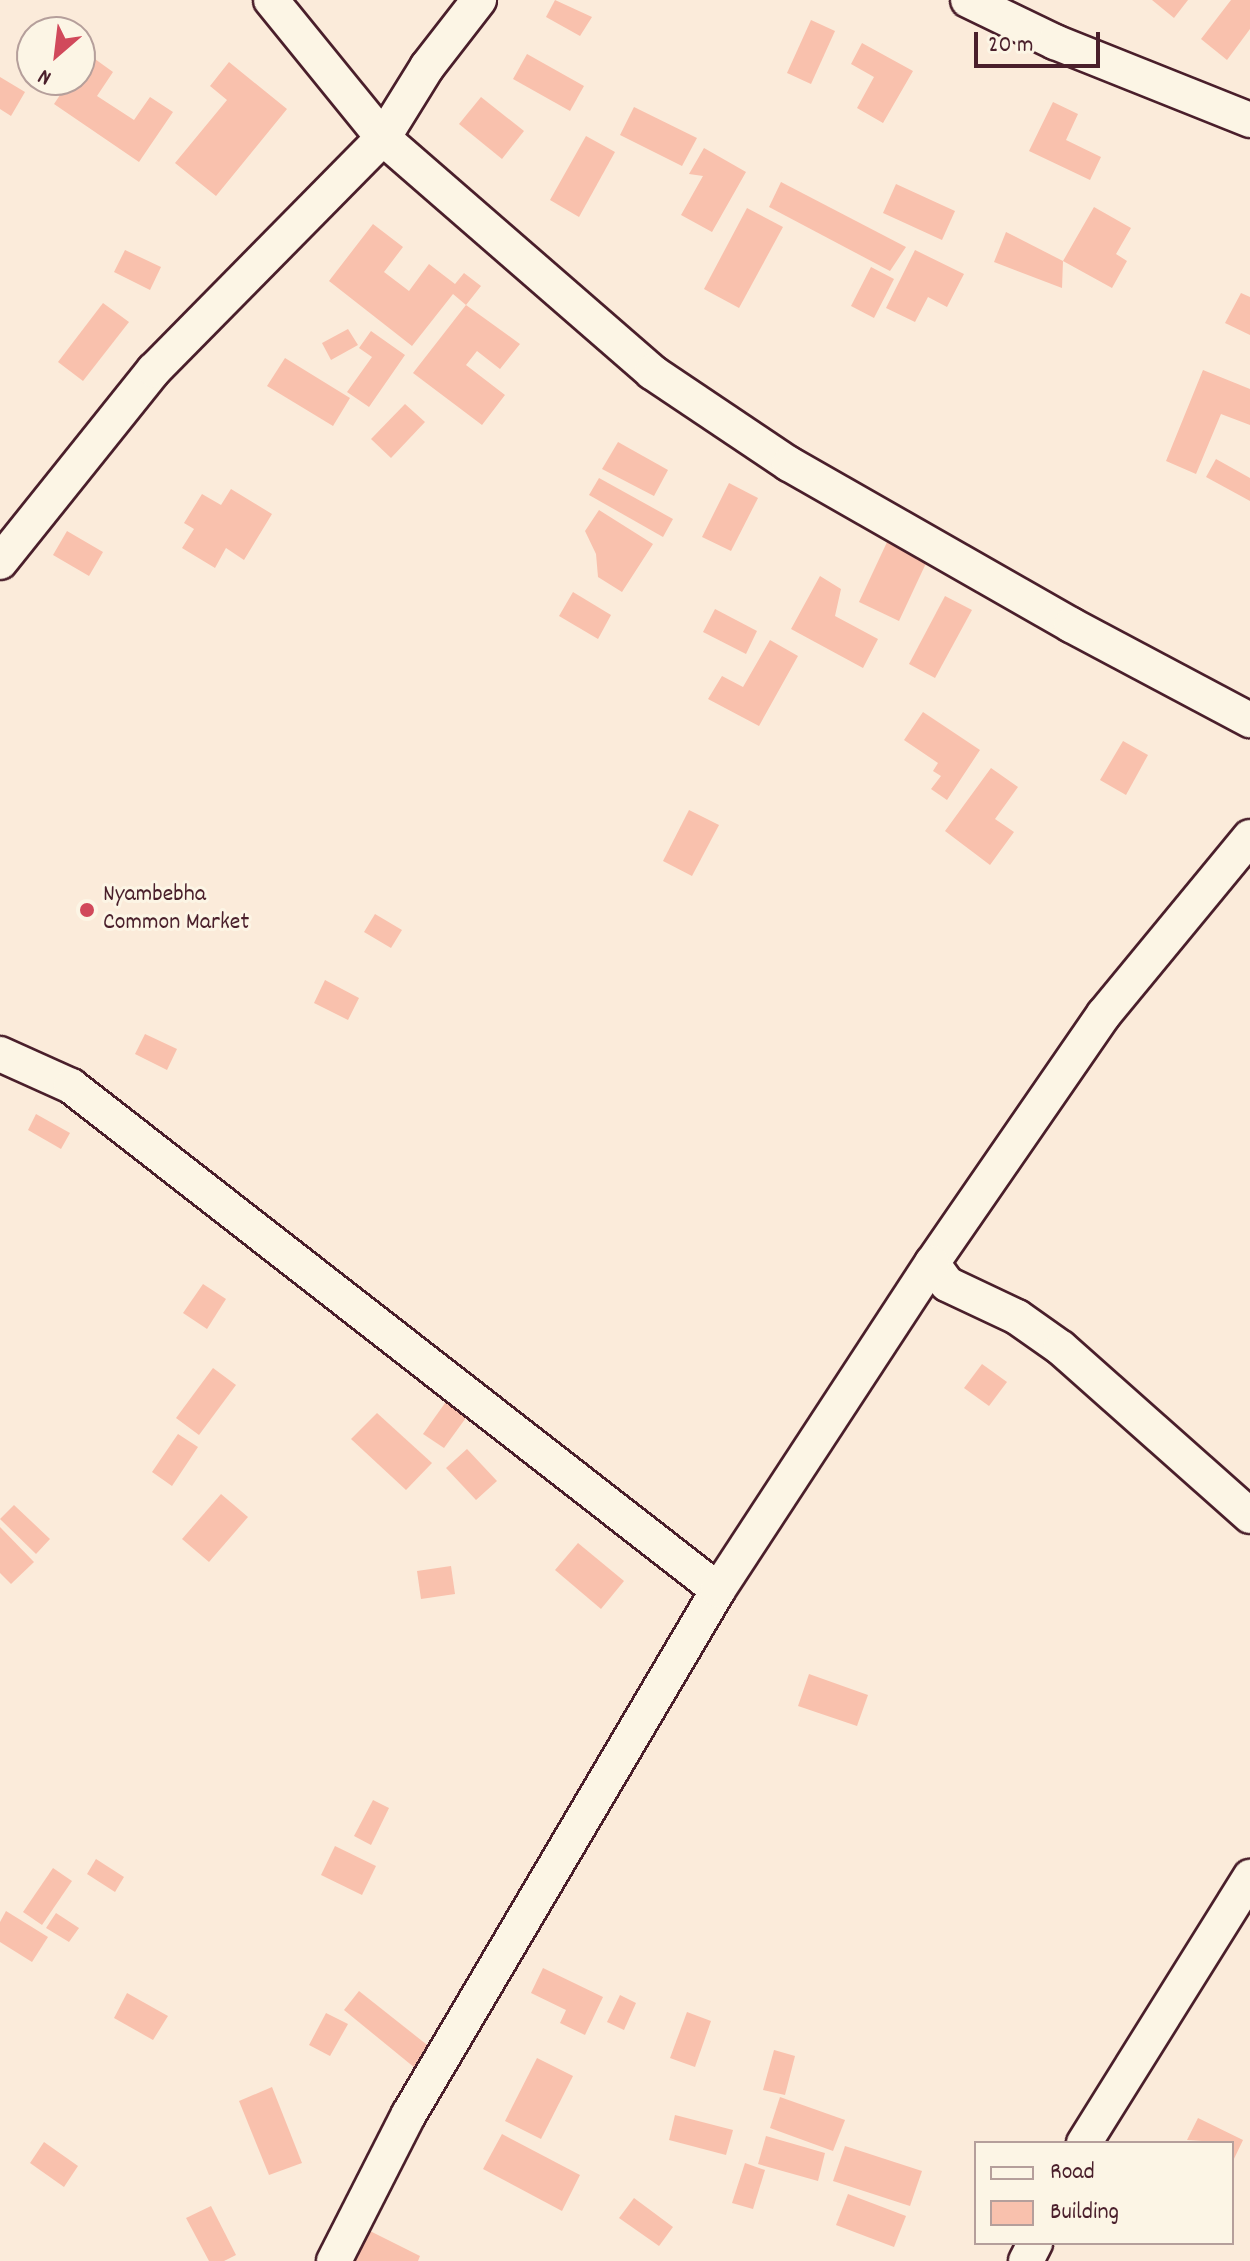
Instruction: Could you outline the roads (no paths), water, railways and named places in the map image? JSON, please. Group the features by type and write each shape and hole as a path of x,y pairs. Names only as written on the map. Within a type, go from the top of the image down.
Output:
{"street":[{"path":"271,0 383,138 652,372 789,464 1071,625 1250,720"},
{"path":"0,562 154,370 383,138 427,67 479,0"},
{"path":"968,0 1055,42 1250,120"},
{"path":"334,2261 409,2114 718,1590 932,1263 1104,1014 1250,837"},
{"path":"0,1054 71,1086 718,1590"},
{"path":"932,1263 947,1284 1017,1317 1061,1348 1250,1516"},
{"path":"1085,2141 1250,1877"}],"place":[{"name":"Nyambebha Common Market","path":"87,910"}]}
